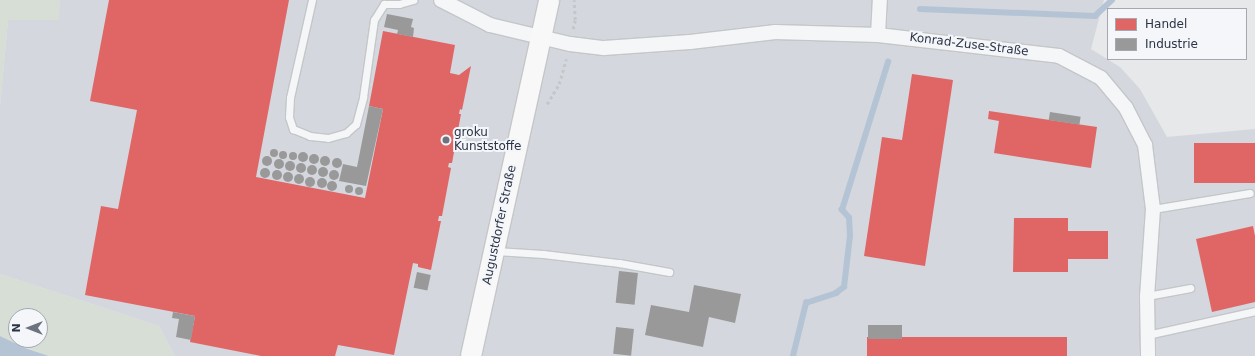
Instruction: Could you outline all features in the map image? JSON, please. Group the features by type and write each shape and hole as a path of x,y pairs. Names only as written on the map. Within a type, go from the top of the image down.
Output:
{"main road":[{"name":"Augustdorfer Straße","path":"471,356 549,0"}],"street":[{"name":"Konrad-Zuse-Straße","path":"441,0 490,25 570,44 604,48 690,42 775,32 878,35 1059,56 1101,78 1126,108 1145,145 1153,209 1147,296 1148,356"},
{"path":"878,35 880,0"}],"lane":[{"path":"312,0 290,98 289,117 293,130 310,136 328,138 346,133 356,124 363,97 374,20 384,4 399,4 413,0"},
{"path":"1153,209 1250,193"},
{"path":"494,251 543,254 619,263 669,272"},
{"path":"1147,296 1190,288"},
{"path":"1147,334 1255,311"}],"path":[{"path":"570,44 575,20 574,0"}],"shaded area":[{"path":"0,0 60,0 59,20 8,20 0,106"},
{"path":"60,0 1104,0 1091,49 1120,67 1140,89 1167,137 1255,129 1255,356 175,356 159,326 0,274 0,106 8,20 58,20"},
{"path":"0,274 159,326 175,356 49,356 27,348 48,348 48,308 8,308 8,340 0,336"}],"water":[{"path":"0,336 8,340 8,348 25,348 49,356 0,356"}],"building: Handel":[{"path":"109,0 289,0 256,177 365,198 383,109 369,106 383,31 455,45 450,73 459,75 471,66 462,110 460,109 459,114 461,114 452,163 449,163 448,167 451,168 442,216 439,216 438,221 441,221 431,270 418,267 418,264 413,263 394,355 338,345 335,356 261,356 190,342 195,316 85,295 101,206 118,209 137,110 90,101"},
{"path":"912,74 953,80 925,266 864,256 882,137 902,140"},
{"path":"989,111 1097,127 1091,168 994,153 999,121 988,119"},
{"path":"1194,143 1255,143 1255,183 1194,183"},
{"path":"1014,218 1068,218 1068,231 1108,231 1108,259 1068,259 1068,272 1013,272"},
{"path":"1253,226 1255,236 1255,302 1212,312 1196,239"},
{"path":"867,337 1067,337 1067,356 867,356"}],"building: Industrie":[{"path":"387,14 413,19 411,27 414,28 413,37 397,34 398,30 384,27"},
{"path":"369,106 383,109 366,186 339,181 343,164 357,167"},
{"path":"1050,112 1081,117 1079,125 1049,120"},
{"path":"272,149 276,149 278,153 276,157 272,157 270,155 270,151"},
{"path":"281,151 285,151 287,155 285,159 281,159 279,157 279,153"},
{"path":"291,152 295,152 297,156 295,160 291,160 289,158 289,154"},
{"path":"303,152 308,157 303,162 298,157"},
{"path":"314,154 319,159 314,164 309,159"},
{"path":"267,156 272,161 267,166 262,161"},
{"path":"325,156 330,161 325,166 320,161"},
{"path":"337,158 342,163 337,168 332,163"},
{"path":"279,159 284,164 279,169 274,164"},
{"path":"290,161 295,166 290,171 285,166"},
{"path":"301,163 306,168 301,173 296,168"},
{"path":"312,165 317,170 312,175 307,170"},
{"path":"323,167 328,172 323,177 318,172"},
{"path":"265,168 270,173 265,178 260,173"},
{"path":"277,170 282,175 277,180 272,175"},
{"path":"334,170 339,175 334,180 329,175"},
{"path":"288,172 293,177 288,182 283,177"},
{"path":"299,174 304,179 299,184 294,179"},
{"path":"310,177 315,182 310,187 305,182"},
{"path":"322,178 327,183 322,188 317,183"},
{"path":"332,181 337,186 332,191 327,186"},
{"path":"347,185 351,185 353,189 351,193 347,193 345,191 345,187"},
{"path":"357,187 361,187 363,191 361,195 357,195 355,193 355,189"},
{"path":"619,271 638,273 635,305 616,303"},
{"path":"417,272 431,275 427,291 414,288"},
{"path":"694,285 741,294 735,323 709,317 703,347 645,335 651,305 689,312"},
{"path":"173,312 195,316 191,340 176,337 179,319 172,318"},
{"path":"868,325 902,325 902,339 868,339"},
{"path":"616,327 634,329 631,356 613,354"}],"waterway":[{"path":"920,9 1095,16 1112,0"},
{"path":"793,356 806,303 836,293 844,287 850,236 849,218 842,210 888,62"}],"place":[{"name":"groku Kunststoffe","path":"446,140"}]}
